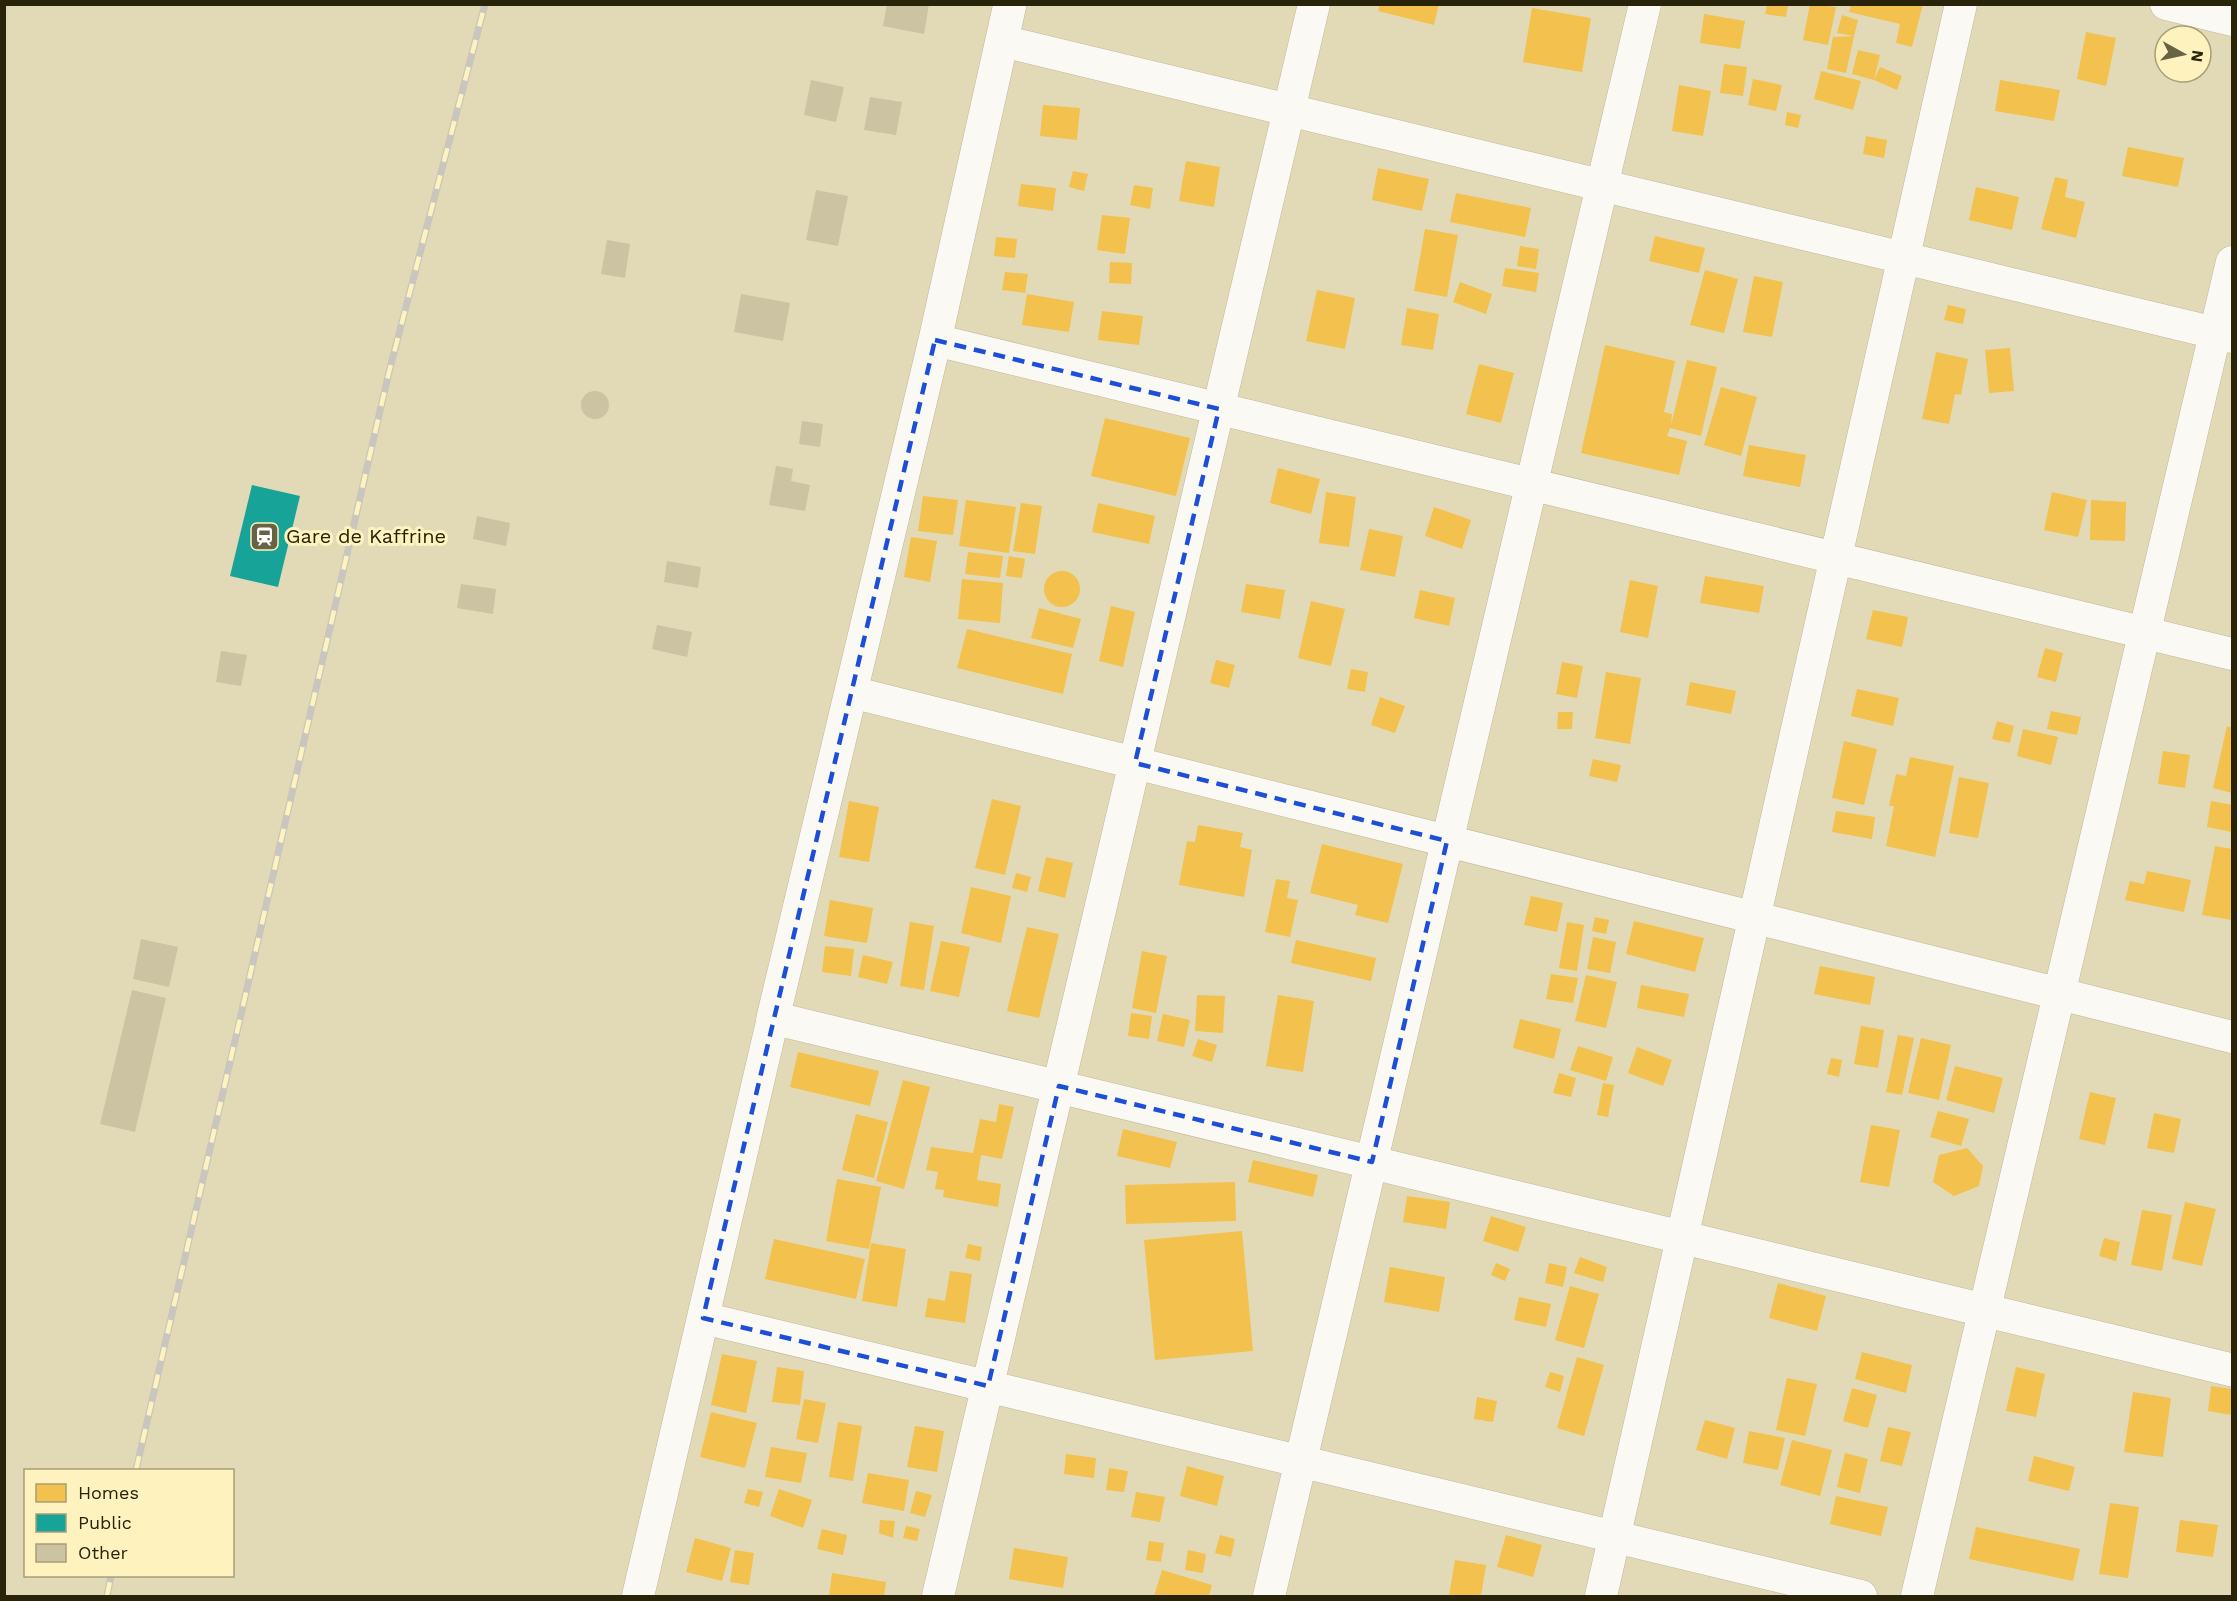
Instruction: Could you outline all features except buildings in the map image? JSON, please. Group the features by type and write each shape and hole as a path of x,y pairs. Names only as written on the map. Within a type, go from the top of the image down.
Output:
{"main road":[{"path":"1011,4 935,340 773,1018 2232,1370"}],"street":[{"path":"938,1596 1314,4"},
{"path":"1269,1596 1645,4"},
{"path":"1601,1596 1961,4"},
{"path":"2166,4 2232,20"},
{"path":"1002,41 2224,335"},
{"path":"1917,1596 2145,632 2224,335 2232,262"},
{"path":"935,340 2232,654"},
{"path":"851,692 2232,1037"},
{"path":"638,1596 773,1018"},
{"path":"703,1318 1861,1596"}],"highlighted area":[{"path":"935,340 1219,409 1135,763 1447,841 1372,1162 1059,1086 988,1386 703,1318"}],"railway":[{"path":"136,1469 389,372 485,4"},
{"path":"107,1596 111,1577"}],"place":[{"name":"Gare de Kaffrine","path":"265,536"}]}
